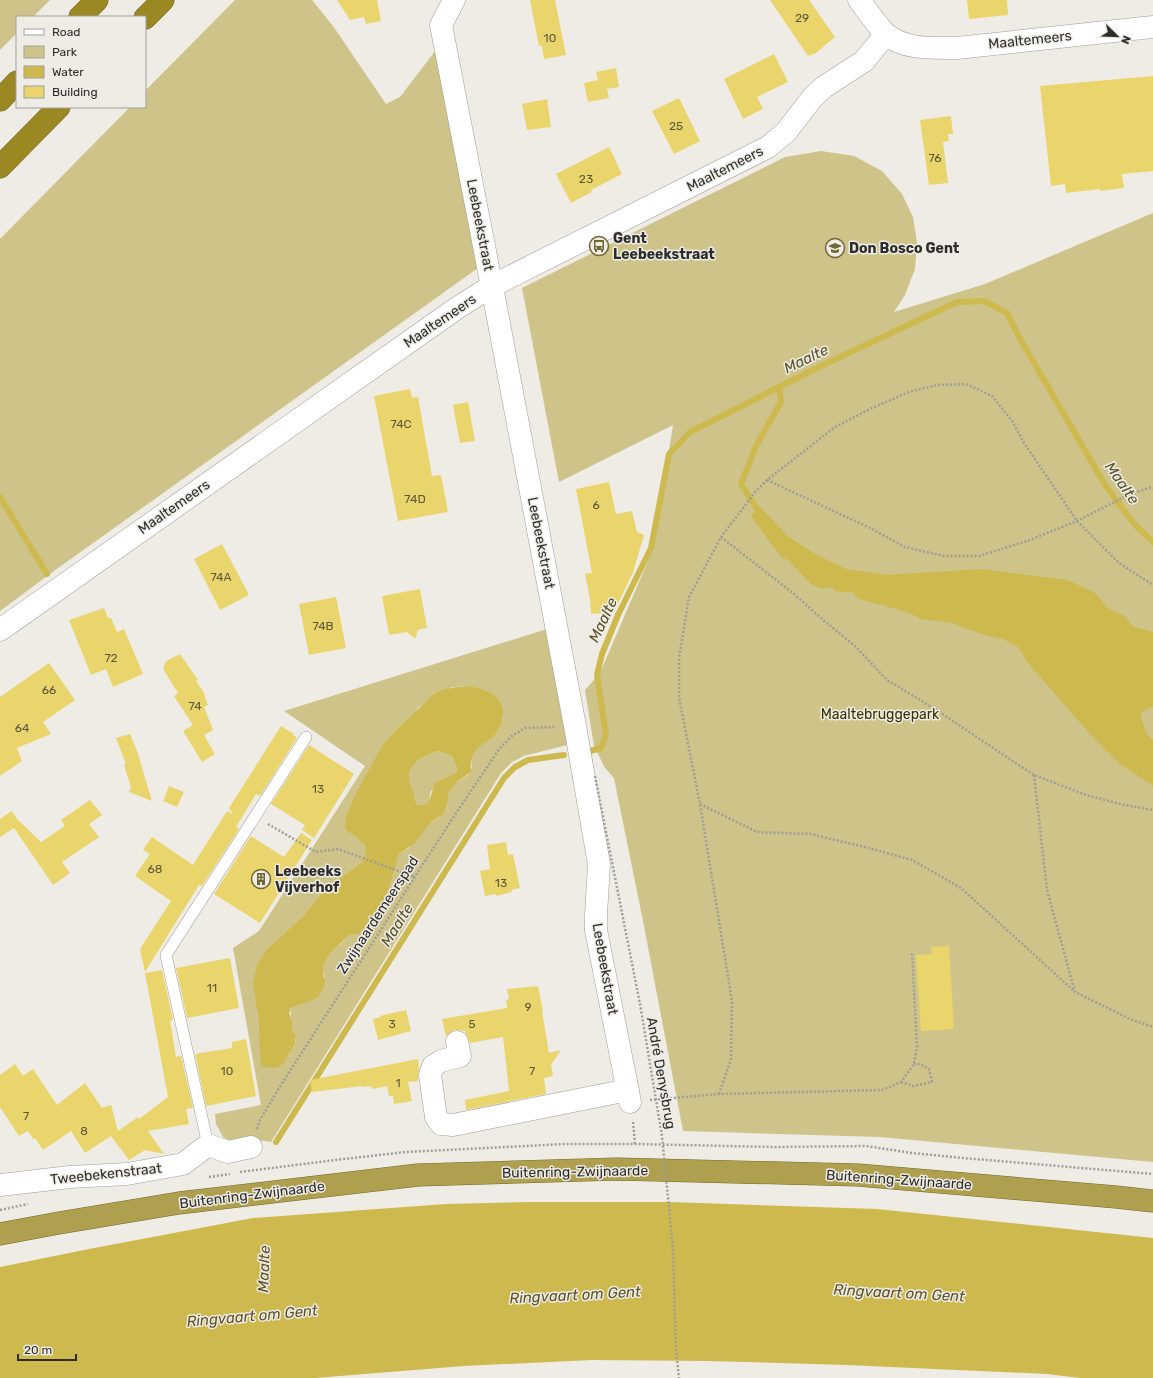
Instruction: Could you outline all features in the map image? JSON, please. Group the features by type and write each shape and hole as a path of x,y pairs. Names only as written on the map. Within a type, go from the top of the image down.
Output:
{"highway":[{"path":"81,16 97,0"},
{"path":"146,17 162,0"},
{"path":"0,100 16,83"},
{"path":"0,167 58,108"},
{"name":"Buitenring-Zwijnaarde","path":"0,1234 179,1203 418,1175 601,1170 858,1176 1153,1201"}],"street":[{"name":"Leebeekstraat","path":"454,0 441,25 575,726 599,864 596,930 629,1096"},
{"name":"Maaltemeers","path":"859,0 886,34 900,42 924,48 957,48 1153,27"},
{"name":"Maaltemeers","path":"0,630 457,308 492,286 768,147 786,132 813,97 824,87 864,61 886,34"},
{"path":"458,1042 460,1056 441,1061 433,1066 430,1075 436,1117 441,1124 453,1125 629,1096"},
{"path":"208,1145 228,1152 251,1147"},
{"name":"Tweebekenstraat","path":"0,1185 70,1177 127,1174 184,1164 208,1145"}],"lane":[{"path":"208,1145 166,955 306,737"}],"path":[{"path":"719,1094 731,1059 732,1001 700,804 679,698 679,658 689,597 722,537 756,491 767,480 835,427 870,409 909,392 937,384 966,384 992,396 1012,422 1024,443 1077,521 1119,563 1153,585"},
{"path":"767,480 870,528 905,548 944,556 979,556 1027,542 1077,521 1128,496 1151,487 1153,488"},
{"path":"722,537 794,594 855,646 887,680 938,711 1034,775 1086,795 1120,804 1153,810"},
{"name":"Zwijnaardemeerspad","path":"251,1147 260,1120 278,1091 415,877 500,748 512,736 525,728 575,726"},
{"path":"1034,775 1047,890 1075,992"},
{"name":"André Denysbrug","path":"595,776 638,996 662,1136 673,1250 676,1350 679,1378"},
{"path":"700,804 757,832 810,834 912,860 961,888 1075,992 1130,1019 1153,1027"},
{"path":"255,817 316,852 338,849 415,877"},
{"path":"629,1096 882,1090 901,1082 914,1064 917,1047 912,952"},
{"path":"901,1082 913,1086 932,1082 929,1068 920,1064 914,1064"},
{"path":"633,1125 635,1144"},
{"path":"251,1147 256,1170"}],"green space":[{"path":"0,0 50,0 34,16 16,16 16,34 0,50"},
{"path":"235,0 312,0 333,26 386,104 400,97 439,46 478,268 0,611 0,239 129,108 146,108 146,90"},
{"name":"Maaltebruggepark","path":"821,151 854,156 882,171 902,194 913,217 917,243 915,269 905,295 894,312 985,284 1153,213 1153,1162 880,1137 683,1131 614,778 605,768 594,746 585,690 600,673 654,547 673,425 559,482 522,288 785,157"},
{"path":"547,629 567,745 524,756 512,762 501,773 271,1142 258,1140 234,1144 223,1137 216,1124 215,1114 261,1105 233,948 259,931 365,766 284,711","holes":["471,686 494,695 501,703 503,716 497,733 473,753 471,762 472,768 468,775 457,782 448,794 448,802 443,815 429,823 409,848 399,854 382,903 364,929 359,934 350,935 330,954 324,964 323,970 325,977 300,1005 293,1007 290,1011 292,1028 296,1038 289,1055 259,1031 257,1002 268,948 302,917 325,889 362,862 365,857 366,851 362,842 355,795 396,730 435,693 453,687"]},
{"path":"438,751 452,756 457,768 456,774 433,788 427,804 418,805 409,780 410,773 412,768 419,760"}],"water":[{"path":"760,507 789,537 817,555 846,569 888,575 982,569 1067,580 1094,592 1108,608 1124,616 1134,627 1153,632 1153,706 1140,713 1146,731 1153,740 1153,786 1120,764 1091,735 1028,663 1018,647 1003,639 984,635 952,623 921,619 907,612 859,599 852,592 837,592 831,587 822,589 811,584 788,560 781,557 751,516"},
{"path":"471,686 489,692 501,703 503,716 499,730 494,736 475,751 471,760 471,772 457,782 448,794 448,802 443,815 431,822 415,843 399,854 387,894 364,929 359,934 350,935 330,954 324,964 323,970 325,984 319,996 313,1000 291,1008 289,1013 292,1020 292,1030 296,1036 295,1044 283,1064 276,1068 261,1067 258,1015 253,983 257,965 268,948 302,917 325,889 362,862 366,851 365,846 359,839 345,829 346,817 355,795 382,746 396,730 435,693 448,688","holes":["438,751 452,756 457,768 456,773 435,783 430,800 427,804 418,805 409,780 412,768 423,757"]},
{"name":"Ringvaart om Gent","path":"529,1202 669,1202 877,1209 1153,1238 1153,1378 1080,1378 1047,1374 847,1365 708,1361 592,1360 464,1366 315,1378 0,1378 0,1267 253,1218 446,1204"}],"building":[{"path":"337,0 377,0 381,21 366,24 364,17 350,20"},
{"path":"530,0 555,0 566,55 544,59 542,46 539,46"},
{"path":"770,0 809,0 835,37 816,53 808,56"},
{"path":"967,0 1007,0 1008,15 969,19"},
{"path":"774,54 788,82 757,97 763,109 743,119 724,79"},
{"path":"616,68 619,87 607,89 609,98 588,102 584,83 598,80 596,72"},
{"path":"1153,76 1153,171 1122,174 1124,188 1066,193 1065,184 1051,186 1040,86"},
{"path":"679,98 700,141 674,154 652,111"},
{"path":"547,99 551,127 527,130 522,104"},
{"path":"951,116 953,134 948,134 949,141 943,142 948,183 929,185 920,120"},
{"path":"609,147 622,174 591,190 592,192 571,203 556,174"},
{"path":"410,389 412,398 418,397 432,476 441,475 448,512 398,521 374,396"},
{"path":"468,402 475,441 460,443 453,405"},
{"path":"609,482 616,514 632,511 637,532 644,535 633,572 614,612 591,614 590,599 585,574 592,573 576,489"},
{"path":"222,544 249,595 220,610 194,559"},
{"path":"420,589 427,628 418,630 415,639 407,632 389,635 382,596"},
{"path":"336,597 346,648 309,655 299,604"},
{"path":"104,608 108,618 111,618 117,632 124,629 143,674 113,687 106,669 91,675 69,620"},
{"path":"180,654 198,680 196,681 203,691 208,705 204,707 213,730 204,735 215,754 202,762 183,731 193,725 174,696 178,693 163,669 166,661"},
{"path":"49,663 75,700 43,722 51,734 17,748 22,761 0,776 0,697"},
{"path":"281,726 294,734 293,735 297,738 260,796 256,794 236,827 239,829 202,886 199,885 145,972 140,949 171,901 135,876 150,854 143,850 152,837 193,865 227,811 233,814 229,808"},
{"path":"130,734 137,751 152,801 129,792 131,787 124,765 126,764 116,738"},
{"path":"309,745 354,774 314,838 302,830 305,825 271,804"},
{"path":"169,786 184,792 177,807 163,801"},
{"path":"90,800 102,815 89,824 99,837 62,862 70,873 53,885 14,828 0,837 0,819 12,811 17,819 41,842 65,826 61,820"},
{"name":"Leebeeks Vijverhof","path":"301,833 312,840 260,923 214,894 251,836 284,857"},
{"path":"506,842 508,855 513,854 520,888 511,890 512,892 496,896 496,894 485,896 480,871 490,869 487,845"},
{"path":"949,946 954,1029 921,1031 916,955 932,954 931,947"},
{"path":"230,958 239,1008 187,1018 176,968"},
{"path":"162,970 173,1020 170,1021 176,1057 181,1056 193,1108 186,1109 189,1124 148,1131 164,1154 145,1150 129,1160 111,1136 114,1134 85,1153 71,1131 43,1150 28,1131 19,1136 0,1107 0,1075 15,1064 23,1076 33,1069 57,1105 85,1083 102,1108 111,1105 118,1131 138,1117 139,1119 168,1097 145,973"},
{"path":"538,986 549,1053 561,1050 551,1065 553,1076 544,1078 546,1094 466,1110 465,1100 509,1091 503,1037 470,1043 465,1031 454,1030 446,1036 442,1019 507,1008 506,1000 509,999 507,989"},
{"path":"406,1010 411,1031 378,1040 373,1019"},
{"path":"246,1039 256,1096 206,1106 195,1054 232,1048 232,1042"},
{"path":"418,1059 418,1081 408,1082 412,1101 394,1104 393,1096 389,1096 387,1086 372,1089 371,1086 363,1086 312,1092 310,1080"}],"waterway":[{"name":"Maalte","path":"590,751 601,748 606,735 597,675 602,654 618,615 651,548 669,454 690,432 821,366 957,302 984,301 1007,313 1019,337 1105,485 1134,524 1153,542"},
{"path":"757,509 741,484 756,446 781,402 779,387"},
{"path":"0,497 47,574"},
{"name":"Maalte","path":"276,1142 504,778 515,767 528,760 564,755"}],"place":[{"name":"Gent Leebeekstraat","path":"599,246"},
{"name":"Don Bosco Gent","path":"835,248"},
{"name":"Leebeeks Vijverhof","path":"261,879"}]}
